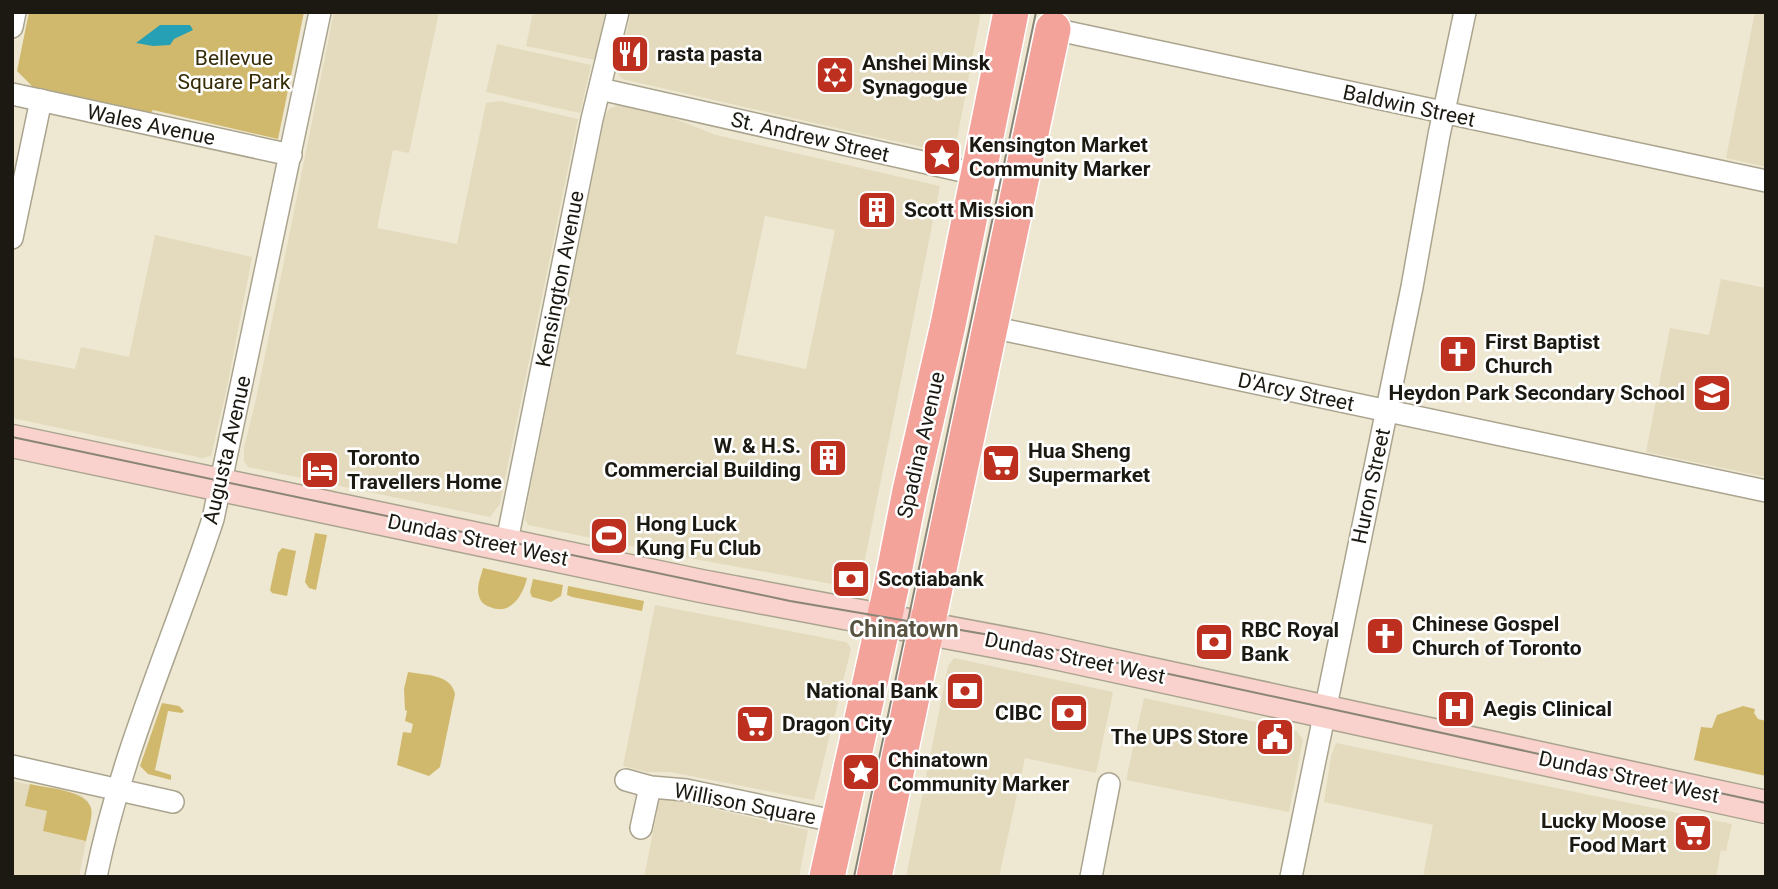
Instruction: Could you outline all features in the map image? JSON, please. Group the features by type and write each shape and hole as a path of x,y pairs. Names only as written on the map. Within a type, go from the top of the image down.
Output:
{"main road":[{"name":"Spadina Avenue","path":"827,877 948,325 1011,12"},
{"name":"Spadina Avenue","path":"874,877 1055,21"},
{"name":"Dundas Street West","path":"12,440 506,546 883,622 1041,650 1766,807"}],"street":[{"path":"12,27 15,12"},
{"name":"Augusta Avenue","path":"96,877 119,789 151,689 194,576 221,485 320,12"},
{"name":"Kensington Avenue","path":"506,546 561,270 618,12"},
{"name":"Huron Street","path":"1291,877 1412,287 1465,12"},
{"name":"Baldwin Street","path":"1055,21 1444,114 1766,181"},
{"name":"St. Andrew Street","path":"600,89 1020,184"},
{"name":"Wales Avenue","path":"12,94 291,155"},
{"path":"12,238 41,100"},
{"name":"D'Arcy Street","path":"991,327 1766,491"},
{"path":"12,766 173,802"},
{"name":"Willison Square","path":"626,780 650,787 686,790 839,822"},
{"path":"1091,877 1109,784"},
{"name":"Willison Square","path":"641,828 650,787"}],"shaded area":[{"path":"334,12 439,12 409,153 393,150 377,228 457,244 486,103 501,101 578,119 500,504 490,517 248,467 244,461 244,448"},
{"path":"533,12 605,12 595,60 526,46"},
{"path":"631,12 981,12 955,150 951,153 875,137 622,79 618,74"},
{"path":"1755,12 1766,12 1766,167 1726,158"},
{"path":"497,44 591,65 580,113 486,92"},
{"path":"618,105 670,117 716,135 940,186 859,589 528,525 525,519 531,484 605,116 609,109","holes":["765,216 835,230 806,369 736,354"]},
{"path":"155,235 252,257 211,456 202,458 12,418 12,357 75,369 81,347 129,357"},
{"name":"Heydon Park Secondary School","path":"1721,279 1766,288 1766,477 1646,452 1670,328 1709,335"},
{"name":"Dragon City","path":"655,605 846,642 849,645 851,649 814,800 670,772 647,772 623,766"},
{"path":"954,658 1113,692 1096,773 1025,758 999,877 906,877 948,666"},
{"path":"1144,698 1297,731 1303,740 1289,812 1126,780"},
{"path":"1336,743 1732,824 1726,851 1721,850 1716,877 1423,877 1433,825 1324,802 1331,756"},
{"path":"12,781 81,795 88,801 92,811 79,877 12,877"},
{"path":"660,797 808,830 799,877 644,877"}],"green space":[{"name":"Bellevue Square Park","path":"29,12 304,12 278,139 153,110 150,114 34,88 17,71"},
{"path":"315,533 327,535 316,590 309,588 305,582"},
{"path":"282,548 296,551 287,596 272,593 270,590 278,553"},
{"path":"483,568 527,578 515,602 504,609 483,603 478,589"},
{"path":"533,579 563,585 561,596 551,602 532,597 530,592"},
{"path":"568,586 644,601 642,611 572,597 567,595"},
{"path":"408,672 443,679 453,687 455,694 440,767 429,776 397,765 403,732 411,733 413,724 405,721 407,711 404,689"},
{"path":"162,703 179,706 184,711 168,711 155,770 171,775 171,780 148,774 140,766"},
{"path":"1743,706 1755,709 1754,713 1758,719 1766,721 1766,776 1694,760 1701,727 1712,728 1717,715"},
{"path":"30,784 74,794 88,802 91,816 86,841 43,831 47,811 25,806"}],"water":[{"path":"160,25 190,25 193,30 174,39 170,45 136,43"}],"tram line":[{"path":"854,877 1036,12"},
{"path":"12,437 790,601 984,634 1766,803"}],"place":[{"name":"rasta pasta","path":"630,54"},
{"name":"Anshei Minsk Synagogue","path":"835,75"},
{"name":"Kensington Market Community Marker","path":"942,157"},
{"name":"Scott Mission","path":"877,210"},
{"name":"First Baptist Church","path":"1458,354"},
{"name":"Heydon Park Secondary School","path":"1712,393"},
{"name":"W. & H.S. Commercial Building","path":"828,458"},
{"name":"Hua Sheng Supermarket","path":"1001,463"},
{"name":"Toronto Travellers Home","path":"320,470"},
{"name":"Hong Luck Kung Fu Club","path":"609,536"},
{"name":"Scotiabank","path":"851,579"},
{"name":"Chinese Gospel Church of Toronto","path":"1385,636"},
{"name":"RBC Royal Bank","path":"1214,642"},
{"name":"National Bank","path":"965,691"},
{"name":"Aegis Clinical","path":"1456,709"},
{"name":"CIBC","path":"1069,713"},
{"name":"Dragon City","path":"755,724"},
{"name":"The UPS Store","path":"1275,737"},
{"name":"Chinatown Community Marker","path":"861,772"},
{"name":"Lucky Moose Food Mart","path":"1693,833"}],"district":[{"name":"Chinatown","path":"904,629"}]}
